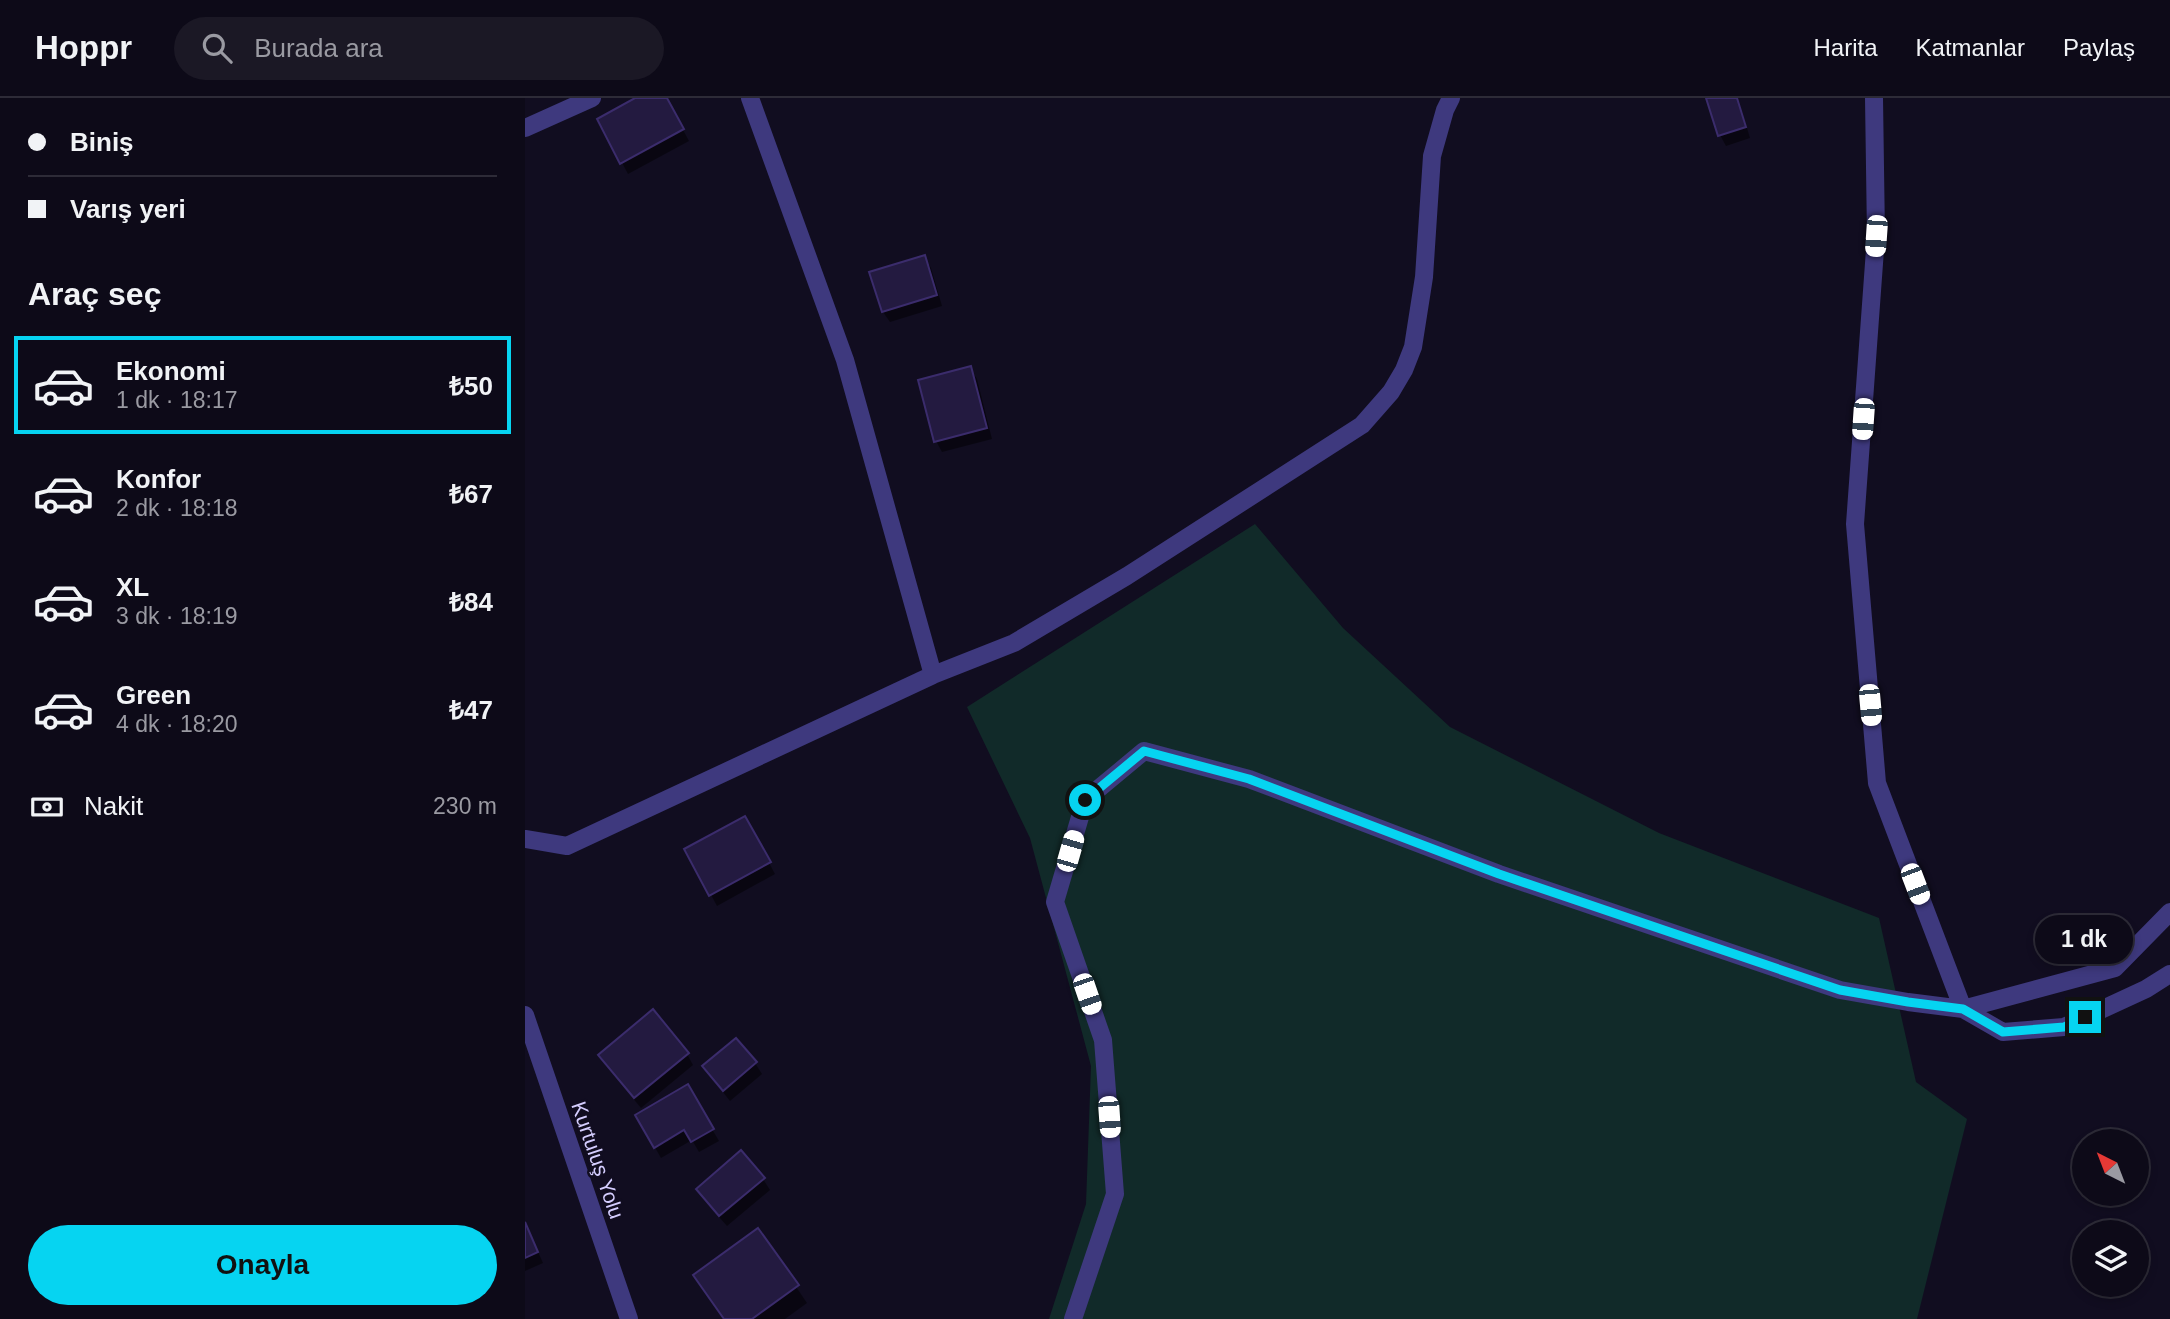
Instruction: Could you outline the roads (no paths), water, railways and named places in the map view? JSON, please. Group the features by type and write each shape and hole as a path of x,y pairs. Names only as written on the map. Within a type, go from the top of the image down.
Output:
{"street":[{"path":"525,128 593,98"},
{"path":"750,98 845,359 933,675"},
{"path":"525,839 567,846 933,675 1014,643 1127,576 1344,439 1377,410 1391,392 1413,347 1424,277 1432,156 1451,98"},
{"path":"1874,98 1876,236 1855,524 1877,783 1963,1009 2003,1032 2064,1027 2146,989 2170,974"},
{"path":"1073,1319 1115,1194 1103,1040 1055,902 1085,800 1144,751 1249,779 1499,874 1840,990 1908,1002 1963,1009 2115,968 2170,912"},
{"name":"Kurtuluş Yolu","path":"525,1015 629,1319"}]}
